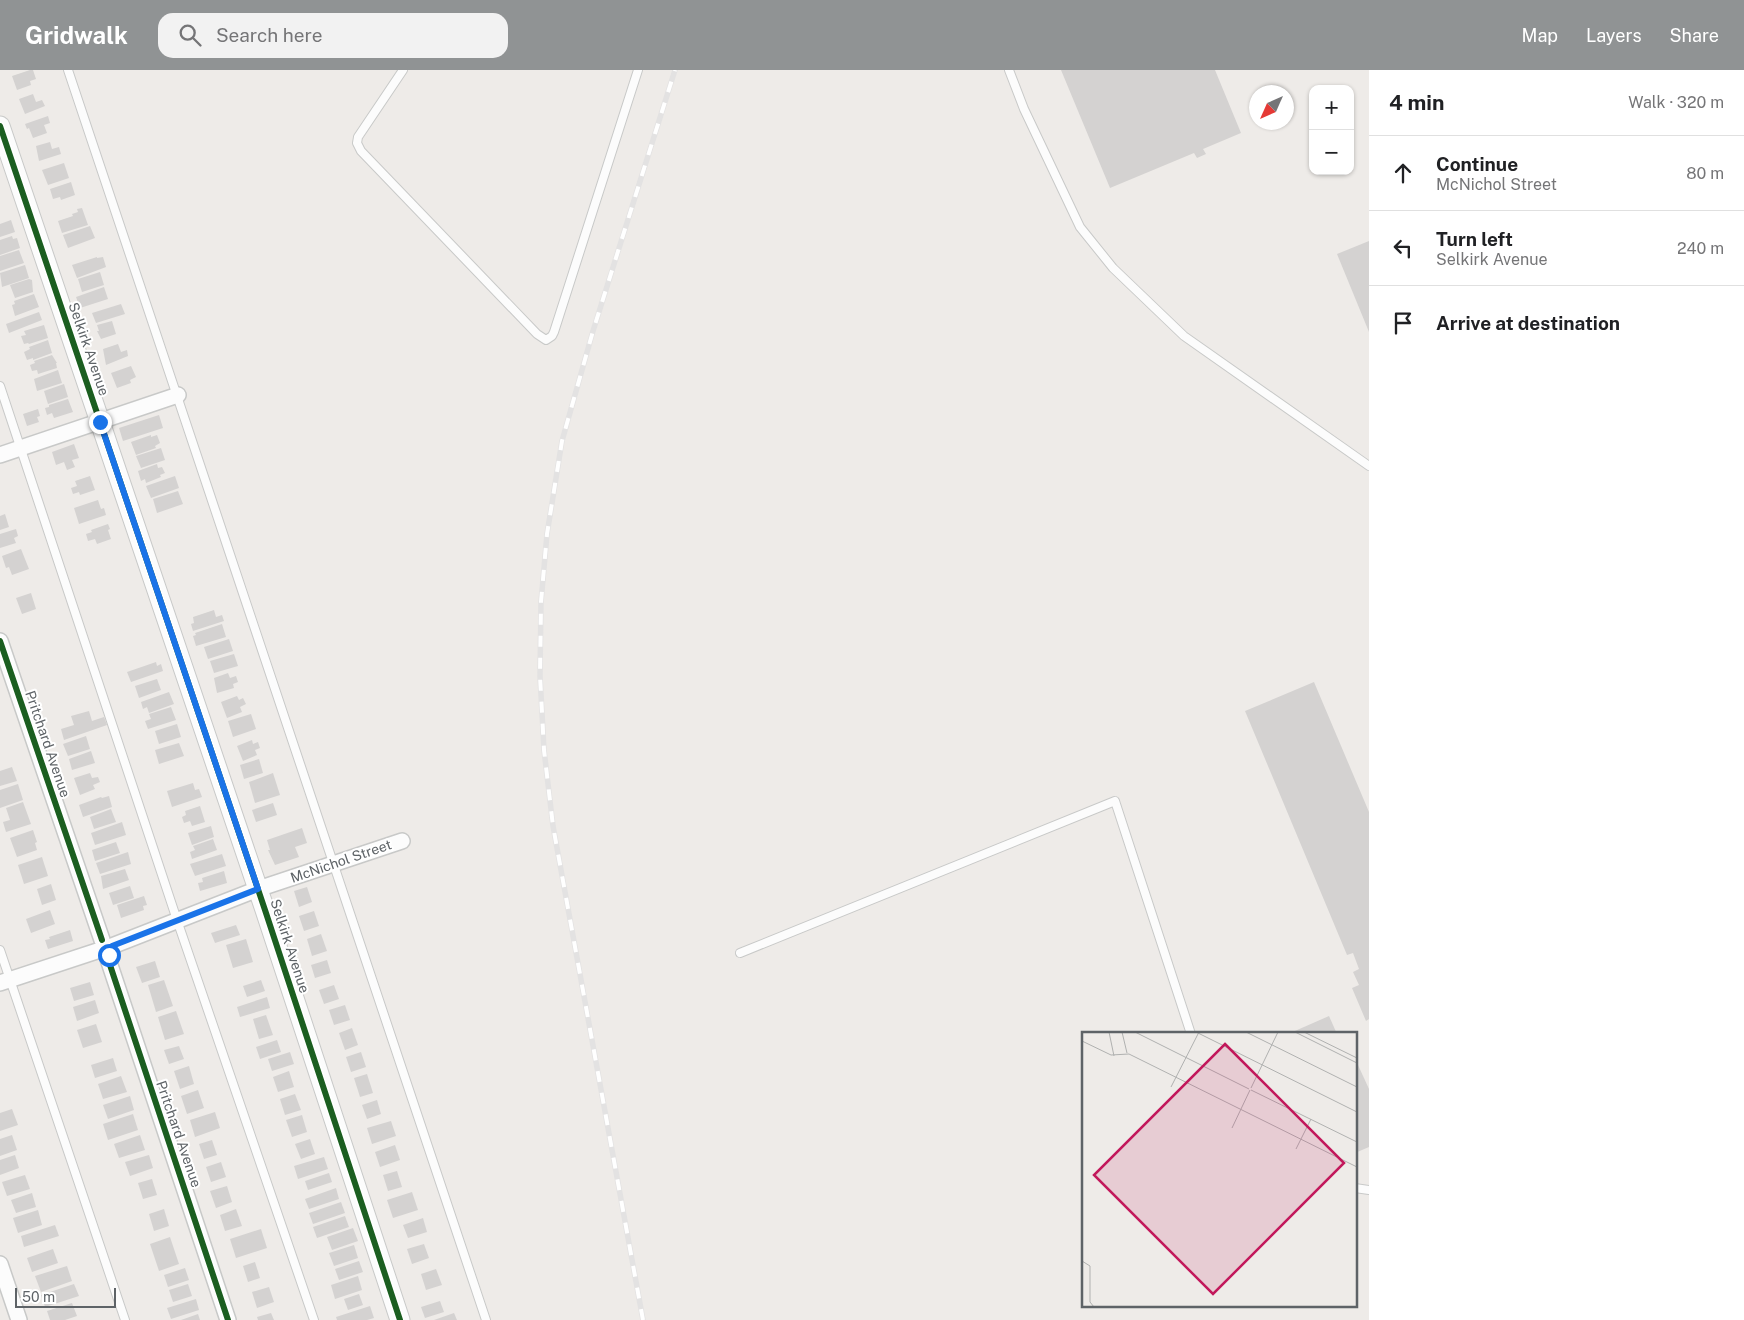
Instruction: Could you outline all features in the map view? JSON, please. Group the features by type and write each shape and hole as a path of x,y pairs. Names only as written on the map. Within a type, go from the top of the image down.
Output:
{"street":[{"name":"Selkirk Avenue","path":"0,126 258,889 400,1320"},
{"path":"0,455 178,395"},
{"name":"Pritchard Avenue","path":"0,641 228,1320"},
{"name":"McNichol Street","path":"5,981 104,949 258,889 402,841"},
{"path":"0,1264 19,1320"}],"lane":[{"path":"68,70 486,1320"},
{"path":"403,70 358,137 357,143 368,158 537,334 546,340 554,332 638,70"},
{"path":"1008,70 1024,109 1080,227 1113,268 1184,336 1369,466"},
{"path":"0,386 314,1320"},
{"path":"740,953 1115,801 1190,1032"},
{"path":"0,950 5,981 126,1320"},
{"path":"1356,1188 1369,1190"}],"building":[{"path":"33,70 36,79 30,81 31,85 17,90 12,76"},
{"path":"1061,70 1215,70 1241,133 1203,149 1206,154 1197,158 1194,153 1110,188"},
{"path":"33,94 36,102 42,100 45,106 25,114 19,99"},
{"path":"48,116 50,123 44,125 47,133 33,138 25,124"},
{"path":"50,142 52,149 59,147 61,154 39,161 36,146"},
{"path":"64,163 69,178 48,185 42,170"},
{"path":"71,182 75,195 61,200 60,197 53,199 50,189"},
{"path":"82,208 88,225 62,233 58,221 73,216 72,214 78,212 77,209"},
{"path":"11,220 15,232 0,237 0,224"},
{"path":"90,226 95,238 68,248 63,235"},
{"path":"12,236 13,239 17,238 20,248 0,255 0,240"},
{"path":"1369,241 1369,332 1337,254"},
{"path":"19,250 24,263 0,271 0,256"},
{"path":"103,257 106,267 77,278 72,265"},
{"path":"25,265 29,278 2,287 0,273"},
{"path":"100,272 104,285 82,292 78,279"},
{"path":"29,279 32,280 33,292 15,298 10,285"},
{"path":"104,287 108,299 80,308 76,297"},
{"path":"34,294 39,307 15,316 12,305 15,304 14,301"},
{"path":"121,304 125,314 96,323 92,313"},
{"path":"39,312 42,320 9,333 6,324"},
{"path":"112,321 116,334 101,339 97,331 99,331 97,325"},
{"path":"44,325 48,338 24,344 21,336 26,335 24,331"},
{"path":"48,340 52,353 33,360 33,358 27,360 24,352 30,349 29,347"},
{"path":"118,344 121,352 127,350 128,356 106,365 103,349"},
{"path":"52,355 57,363 57,368 38,374 37,370 32,371 30,365 35,363 34,361"},
{"path":"131,366 136,377 130,380 131,383 117,388 111,373"},
{"path":"58,370 62,383 37,391 34,379"},
{"path":"64,384 68,397 48,404 44,391"},
{"path":"68,399 73,412 54,418 52,413 47,415 45,408"},
{"path":"38,409 40,416 37,417 39,422 27,426 23,414"},
{"path":"159,415 163,428 123,441 119,428"},
{"path":"151,435 151,437 157,435 160,443 155,446 156,448 136,455 131,442"},
{"path":"74,444 79,458 72,460 75,467 67,470 64,462 56,465 52,452"},
{"path":"161,448 165,460 141,468 136,456"},
{"path":"157,464 158,468 162,467 165,473 160,475 161,477 146,483 145,479 141,481 138,471"},
{"path":"90,476 95,490 80,495 79,492 73,494 71,488 77,486 75,481"},
{"path":"175,476 179,488 151,498 146,486"},
{"path":"178,491 183,504 157,513 153,499"},
{"path":"98,500 101,509 104,508 106,515 79,524 74,508"},
{"path":"5,514 9,527 0,530 0,516"},
{"path":"108,524 111,539 97,544 95,539 88,541 86,534 92,532 91,530"},
{"path":"16,529 18,536 14,538 16,543 0,548 0,534"},
{"path":"21,549 29,569 12,575 9,567 6,568 2,556"},
{"path":"31,593 36,609 22,614 16,598"},
{"path":"214,610 216,617 222,615 224,621 193,631 191,624 194,623 193,617"},
{"path":"222,624 226,637 196,646 193,636 196,635 195,633"},
{"path":"229,639 233,651 208,659 204,647"},
{"path":"234,654 238,666 214,673 210,661"},
{"path":"156,662 157,666 161,664 163,671 131,682 127,672"},
{"path":"228,673 230,678 236,676 238,682 233,684 234,688 217,693 214,678"},
{"path":"157,679 161,690 139,698 135,686"},
{"path":"1314,682 1369,812 1369,1019 1366,1021 1352,988 1359,985 1353,972 1359,969 1353,953 1347,955 1245,711"},
{"path":"169,692 174,704 149,713 147,707 143,709 141,702"},
{"path":"237,696 239,700 243,698 246,704 240,707 242,712 227,718 221,702"},
{"path":"171,707 176,720 148,729 145,721 151,719 149,714"},
{"path":"89,711 92,721 104,717 107,725 64,740 61,729 74,725 71,716"},
{"path":"251,714 256,729 233,737 228,721"},
{"path":"177,724 181,737 159,744 155,731"},
{"path":"86,736 90,749 68,756 63,744"},
{"path":"252,740 253,744 258,742 260,748 255,750 257,755 243,761 237,746"},
{"path":"179,743 184,756 159,764 155,750"},
{"path":"91,751 95,763 72,770 69,759"},
{"path":"259,759 263,773 244,779 240,765"},
{"path":"12,767 17,781 0,786 0,771"},
{"path":"90,773 92,778 98,777 100,782 93,785 95,789 80,795 74,778"},
{"path":"273,773 280,795 255,803 249,782"},
{"path":"193,783 195,790 199,789 202,797 172,807 167,791"},
{"path":"18,784 23,800 0,808 0,790"},
{"path":"109,796 112,807 83,817 79,805"},
{"path":"23,802 31,824 6,832 3,822 10,820 6,808"},
{"path":"273,803 277,815 256,822 252,810"},
{"path":"200,806 205,822 192,826 190,821 184,823 182,817 186,815 185,811"},
{"path":"111,809 116,822 94,829 90,817"},
{"path":"122,822 126,835 95,845 91,833"},
{"path":"211,826 214,837 192,845 188,833"},
{"path":"302,828 307,843 295,847 299,857 275,865 268,850 270,850 267,840"},
{"path":"33,830 37,842 35,843 37,850 17,857 10,838"},
{"path":"213,839 217,850 192,859 190,852 195,850 193,846"},
{"path":"116,842 120,853 95,861 92,850"},
{"path":"128,852 131,864 100,874 96,863"},
{"path":"222,854 226,866 195,876 190,864"},
{"path":"42,857 48,876 24,884 18,865"},
{"path":"125,869 129,880 103,889 101,876"},
{"path":"224,871 227,883 200,891 198,883 203,882 202,878"},
{"path":"51,884 56,900 42,905 37,889"},
{"path":"130,886 134,898 113,905 109,893"},
{"path":"307,887 312,902 299,907 294,891"},
{"path":"144,896 147,905 143,906 144,910 121,918 117,905"},
{"path":"50,910 55,924 31,933 26,919"},
{"path":"314,911 319,926 304,931 299,916"},
{"path":"236,925 240,935 215,943 211,933"},
{"path":"70,930 73,941 48,949 45,940"},
{"path":"321,934 327,951 312,956 307,939"},
{"path":"246,939 253,962 233,968 226,945"},
{"path":"327,960 331,973 315,978 311,965"},
{"path":"155,961 160,977 142,983 136,967"},
{"path":"164,980 173,1006 156,1012 148,985"},
{"path":"261,980 265,991 247,997 243,986"},
{"path":"90,982 94,995 74,1001 70,988"},
{"path":"334,985 339,999 324,1004 319,990"},
{"path":"267,997 270,1008 240,1017 237,1007"},
{"path":"95,1000 99,1013 77,1021 73,1007"},
{"path":"345,1005 350,1020 334,1025 329,1010"},
{"path":"176,1011 184,1034 165,1040 158,1017"},
{"path":"266,1015 273,1035 259,1039 253,1019"},
{"path":"1329,1016 1336,1032 1293,1032"},
{"path":"96,1024 102,1042 83,1048 77,1030"},
{"path":"352,1028 358,1045 345,1050 339,1033"},
{"path":"277,1040 281,1052 260,1059 256,1047"},
{"path":"179,1046 184,1059 169,1064 164,1050"},
{"path":"290,1052 294,1064 272,1071 268,1059"},
{"path":"361,1052 366,1067 351,1072 346,1057"},
{"path":"113,1058 117,1071 95,1078 91,1065"},
{"path":"1358,1065 1369,1089 1369,1147 1356,1153 1356,1066"},
{"path":"189,1066 194,1084 180,1089 174,1071"},
{"path":"289,1071 294,1087 278,1092 273,1077"},
{"path":"367,1074 373,1093 360,1097 354,1078"},
{"path":"121,1076 127,1092 103,1099 98,1084"},
{"path":"198,1090 204,1108 187,1114 181,1096"},
{"path":"295,1094 301,1110 285,1115 280,1099"},
{"path":"130,1096 134,1110 108,1119 103,1105"},
{"path":"377,1100 381,1114 367,1119 362,1105"},
{"path":"12,1109 18,1125 0,1131 0,1113"},
{"path":"215,1112 220,1128 195,1137 190,1120"},
{"path":"133,1114 138,1130 108,1140 103,1124"},
{"path":"302,1115 307,1132 292,1137 286,1120"},
{"path":"391,1121 396,1136 372,1144 367,1128"},
{"path":"12,1135 17,1150 0,1156 0,1139"},
{"path":"140,1135 145,1150 119,1158 114,1144"},
{"path":"310,1139 315,1154 301,1159 295,1144"},
{"path":"212,1140 217,1155 204,1159 199,1144"},
{"path":"395,1145 400,1160 380,1167 375,1152"},
{"path":"15,1155 19,1168 0,1175 0,1160"},
{"path":"149,1155 153,1168 130,1176 125,1162"},
{"path":"324,1157 328,1169 298,1179 294,1166"},
{"path":"221,1162 226,1177 211,1182 206,1167"},
{"path":"397,1171 402,1187 388,1191 383,1175"},
{"path":"329,1173 332,1182 308,1190 305,1181"},
{"path":"25,1175 30,1189 7,1196 2,1182"},
{"path":"152,1179 157,1195 143,1199 138,1183"},
{"path":"227,1186 232,1202 216,1208 210,1191"},
{"path":"336,1188 339,1199 309,1209 305,1199"},
{"path":"412,1192 418,1210 393,1218 387,1200"},
{"path":"32,1193 36,1207 16,1213 11,1200"},
{"path":"341,1202 345,1213 313,1224 309,1213"},
{"path":"164,1209 169,1226 154,1231 149,1214"},
{"path":"236,1209 242,1226 225,1231 220,1215"},
{"path":"38,1210 42,1225 18,1233 13,1218"},
{"path":"345,1216 349,1227 317,1238 313,1227"},
{"path":"423,1218 427,1232 408,1238 403,1225"},
{"path":"55,1225 59,1236 24,1247 21,1236"},
{"path":"353,1228 358,1241 332,1250 327,1237"},
{"path":"261,1229 267,1248 236,1258 230,1239"},
{"path":"170,1237 179,1264 159,1271 150,1244"},
{"path":"424,1244 429,1258 412,1264 407,1249"},
{"path":"354,1245 358,1258 334,1266 329,1253"},
{"path":"53,1249 58,1263 32,1272 27,1258"},
{"path":"359,1261 363,1272 339,1280 335,1269"},
{"path":"255,1262 260,1278 248,1282 243,1266"},
{"path":"67,1266 72,1281 41,1292 35,1276"},
{"path":"185,1268 189,1280 168,1287 164,1275"},
{"path":"436,1269 442,1285 426,1290 421,1274"},
{"path":"358,1276 362,1290 335,1299 331,1285"},
{"path":"74,1284 79,1296 45,1307 41,1295"},
{"path":"188,1284 192,1296 173,1302 169,1290"},
{"path":"269,1287 274,1302 257,1308 252,1292"},
{"path":"359,1294 363,1305 348,1310 344,1299"},
{"path":"196,1299 199,1310 171,1319 167,1308"},
{"path":"440,1301 444,1312 425,1318 421,1307"},
{"path":"72,1303 77,1316 65,1320 50,1320 47,1311"},
{"path":"370,1306 374,1318 367,1320 337,1320 336,1317"},
{"path":"271,1313 274,1320 258,1320 257,1317"},
{"path":"454,1313 457,1320 434,1320"},
{"path":"198,1314 200,1320 181,1320"}],"railway":[{"path":"643,1320 553,826 544,750 540,676 541,602 547,534 562,441 593,331 675,70"}],"cycle path":[{"path":"0,126 265,910 400,1320"},
{"path":"0,641 102,940"},
{"path":"107,956 228,1320"}],"route":[{"path":"100,422 258,889 112,946 109,955"}]}
